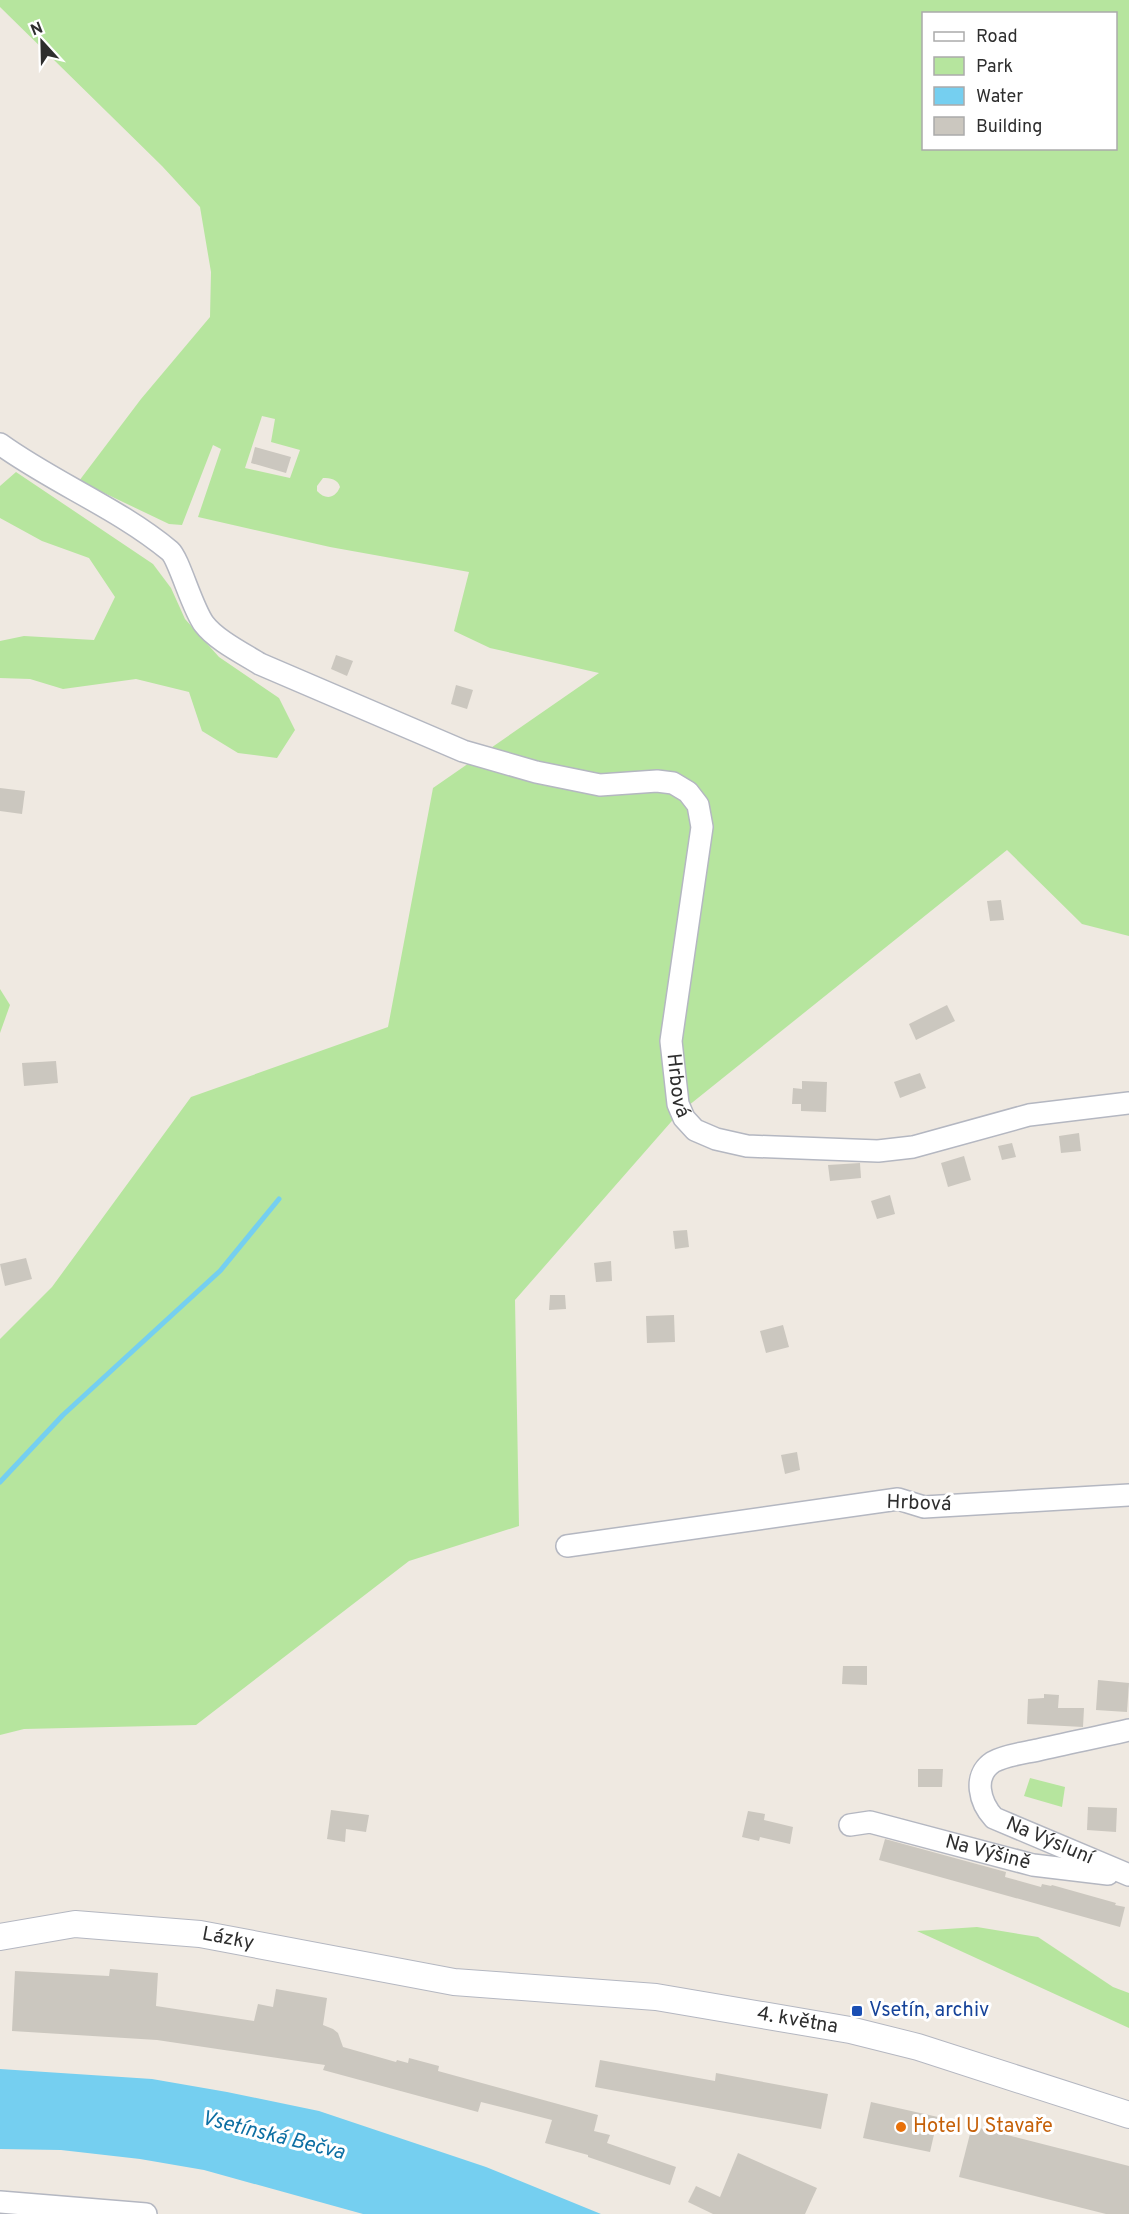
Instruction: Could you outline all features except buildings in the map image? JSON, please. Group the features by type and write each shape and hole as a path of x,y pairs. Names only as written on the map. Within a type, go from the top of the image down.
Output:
{"street":[{"name":"Hrbová","path":"0,444 19,458 133,524 173,553 192,603 205,626 260,664 463,751 536,772 600,784 657,781 673,783 688,792 698,805 702,826 671,1041 678,1104 684,1118 695,1130 716,1139 747,1146 878,1151 913,1147 1029,1114 1129,1103"},
{"name":"Hrbová","path":"567,1546 898,1499 924,1507 1129,1495"},
{"name":"Na Výsluní","path":"1129,1730 1017,1754 993,1762 982,1773 980,1782 981,1798 985,1809 994,1818 1129,1876"},
{"name":"Na Výšině","path":"850,1825 870,1822 1033,1865 1129,1876"},
{"name":"Lázky","path":"0,1937 75,1924 200,1934 454,1982"},
{"name":"4. května","path":"454,1982 656,1997 850,2030 918,2047 1129,2115"},
{"path":"0,2202 146,2214"}],"green space":[{"path":"0,0 1129,0 1129,936 1082,924 1007,850 678,1114 515,1300 519,1526 409,1561 196,1725 24,1729 0,1735 0,1339 52,1287 191,1097 388,1027 433,788 599,673 490,648 454,631 469,572 330,547 198,517 221,449 213,445 182,525 169,524 79,481 141,399 210,317 211,272 200,207 162,166 0,7","holes":["262,416 275,419 271,442 300,450 290,478 245,468","323,478 331,479 339,484 340,487 333,496 326,497 317,491 317,486"]},
{"path":"16,472 153,564 171,588 185,619 219,657 279,698 295,730 277,758 238,753 202,731 189,692 136,679 63,689 30,679 0,678 0,641 24,636 94,640 115,597 89,558 42,541 0,518 0,486"},
{"path":"0,989 10,1005 0,1033"},
{"path":"1030,1778 1065,1787 1062,1807 1024,1796"},
{"path":"977,1927 1038,1937 1113,1987 1129,1993 1129,2028 917,1931"}],"water":[{"name":"Vsetínská Bečva","path":"0,2069 152,2079 319,2111 486,2167 601,2214 363,2214 204,2170 140,2159 61,2150 0,2149"}],"waterway":[{"path":"0,1482 63,1415 220,1271 279,1199"}],"place":[{"name":"Vsetín, archiv","path":"857,2011"},
{"name":"Hotel U Stavaře","path":"901,2127"}]}
